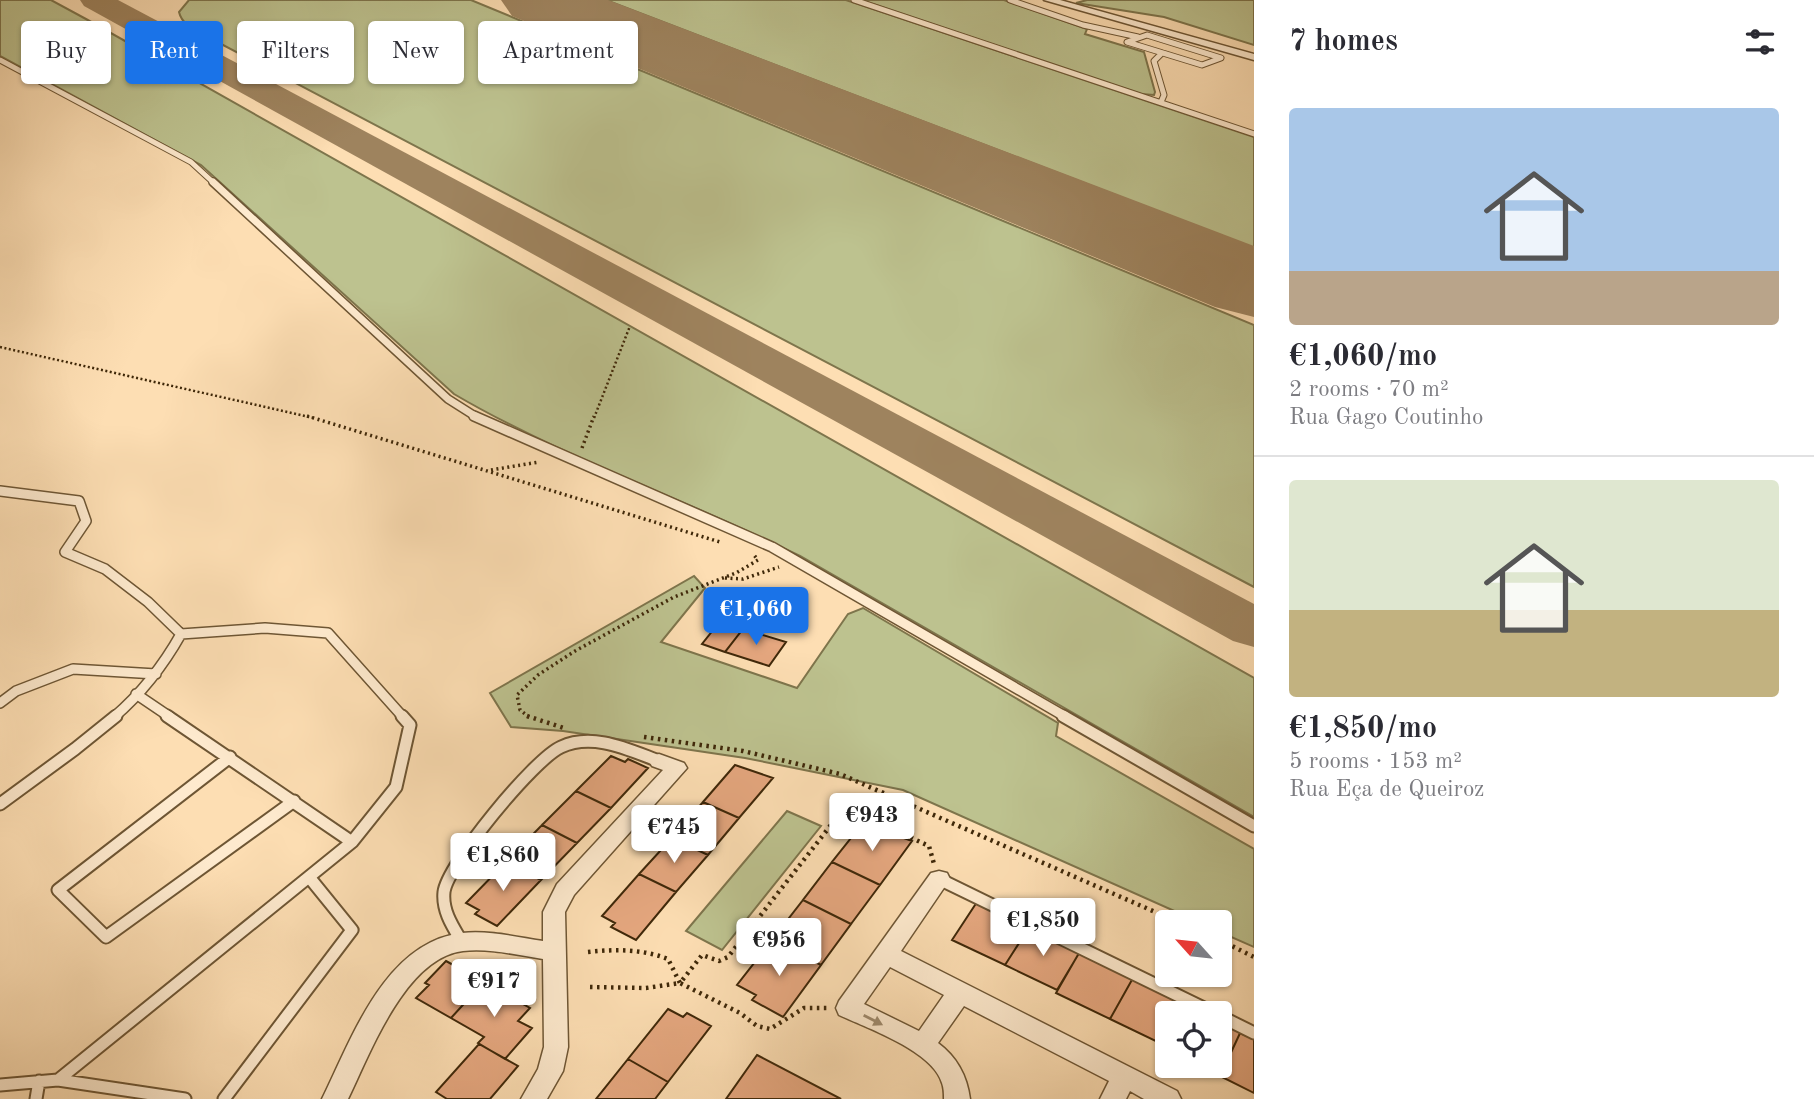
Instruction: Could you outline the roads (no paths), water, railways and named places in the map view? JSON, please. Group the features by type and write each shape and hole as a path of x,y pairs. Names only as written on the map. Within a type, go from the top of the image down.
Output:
{"street":[{"path":"1049,0 1254,57"},
{"path":"534,1099 550,1071 556,1047 554,912 565,890 677,768 659,761"},
{"path":"939,879 848,1008 923,1045 946,1063 958,1089 957,1099"},
{"path":"335,1099 397,982 417,961 435,948 462,942 554,951"},
{"path":"885,954 960,992 1119,1088 1168,1099"},
{"path":"923,1045 960,992"}],"lane":[{"path":"854,0 1254,134"},
{"path":"1010,0 1083,25 1139,38"},
{"path":"1147,35 1221,58 1202,65 1162,54 1127,42 1147,35"},
{"path":"1161,102 1164,95 1154,61 1162,54"},
{"path":"0,60 191,162 448,399 473,416 772,547 1254,826"},
{"path":"0,491 79,501 86,521 65,552 105,569 148,602 181,634 265,628 328,632 410,725 396,787 352,842 58,1080"},
{"path":"0,804 104,728 171,657 181,634"},
{"path":"0,704 16,691 73,669 156,674"},
{"path":"136,694 352,842"},
{"path":"462,942 444,910 445,887 471,844 530,773 558,748 596,740 659,761"},
{"path":"230,757 58,890 106,937 294,801"},
{"path":"224,1099 352,930 309,877"},
{"path":"939,879 1189,1001"},
{"path":"1232,1022 1254,1033"},
{"path":"0,1085 58,1080 185,1099"},
{"path":"36,1099 39,1082"}]}
